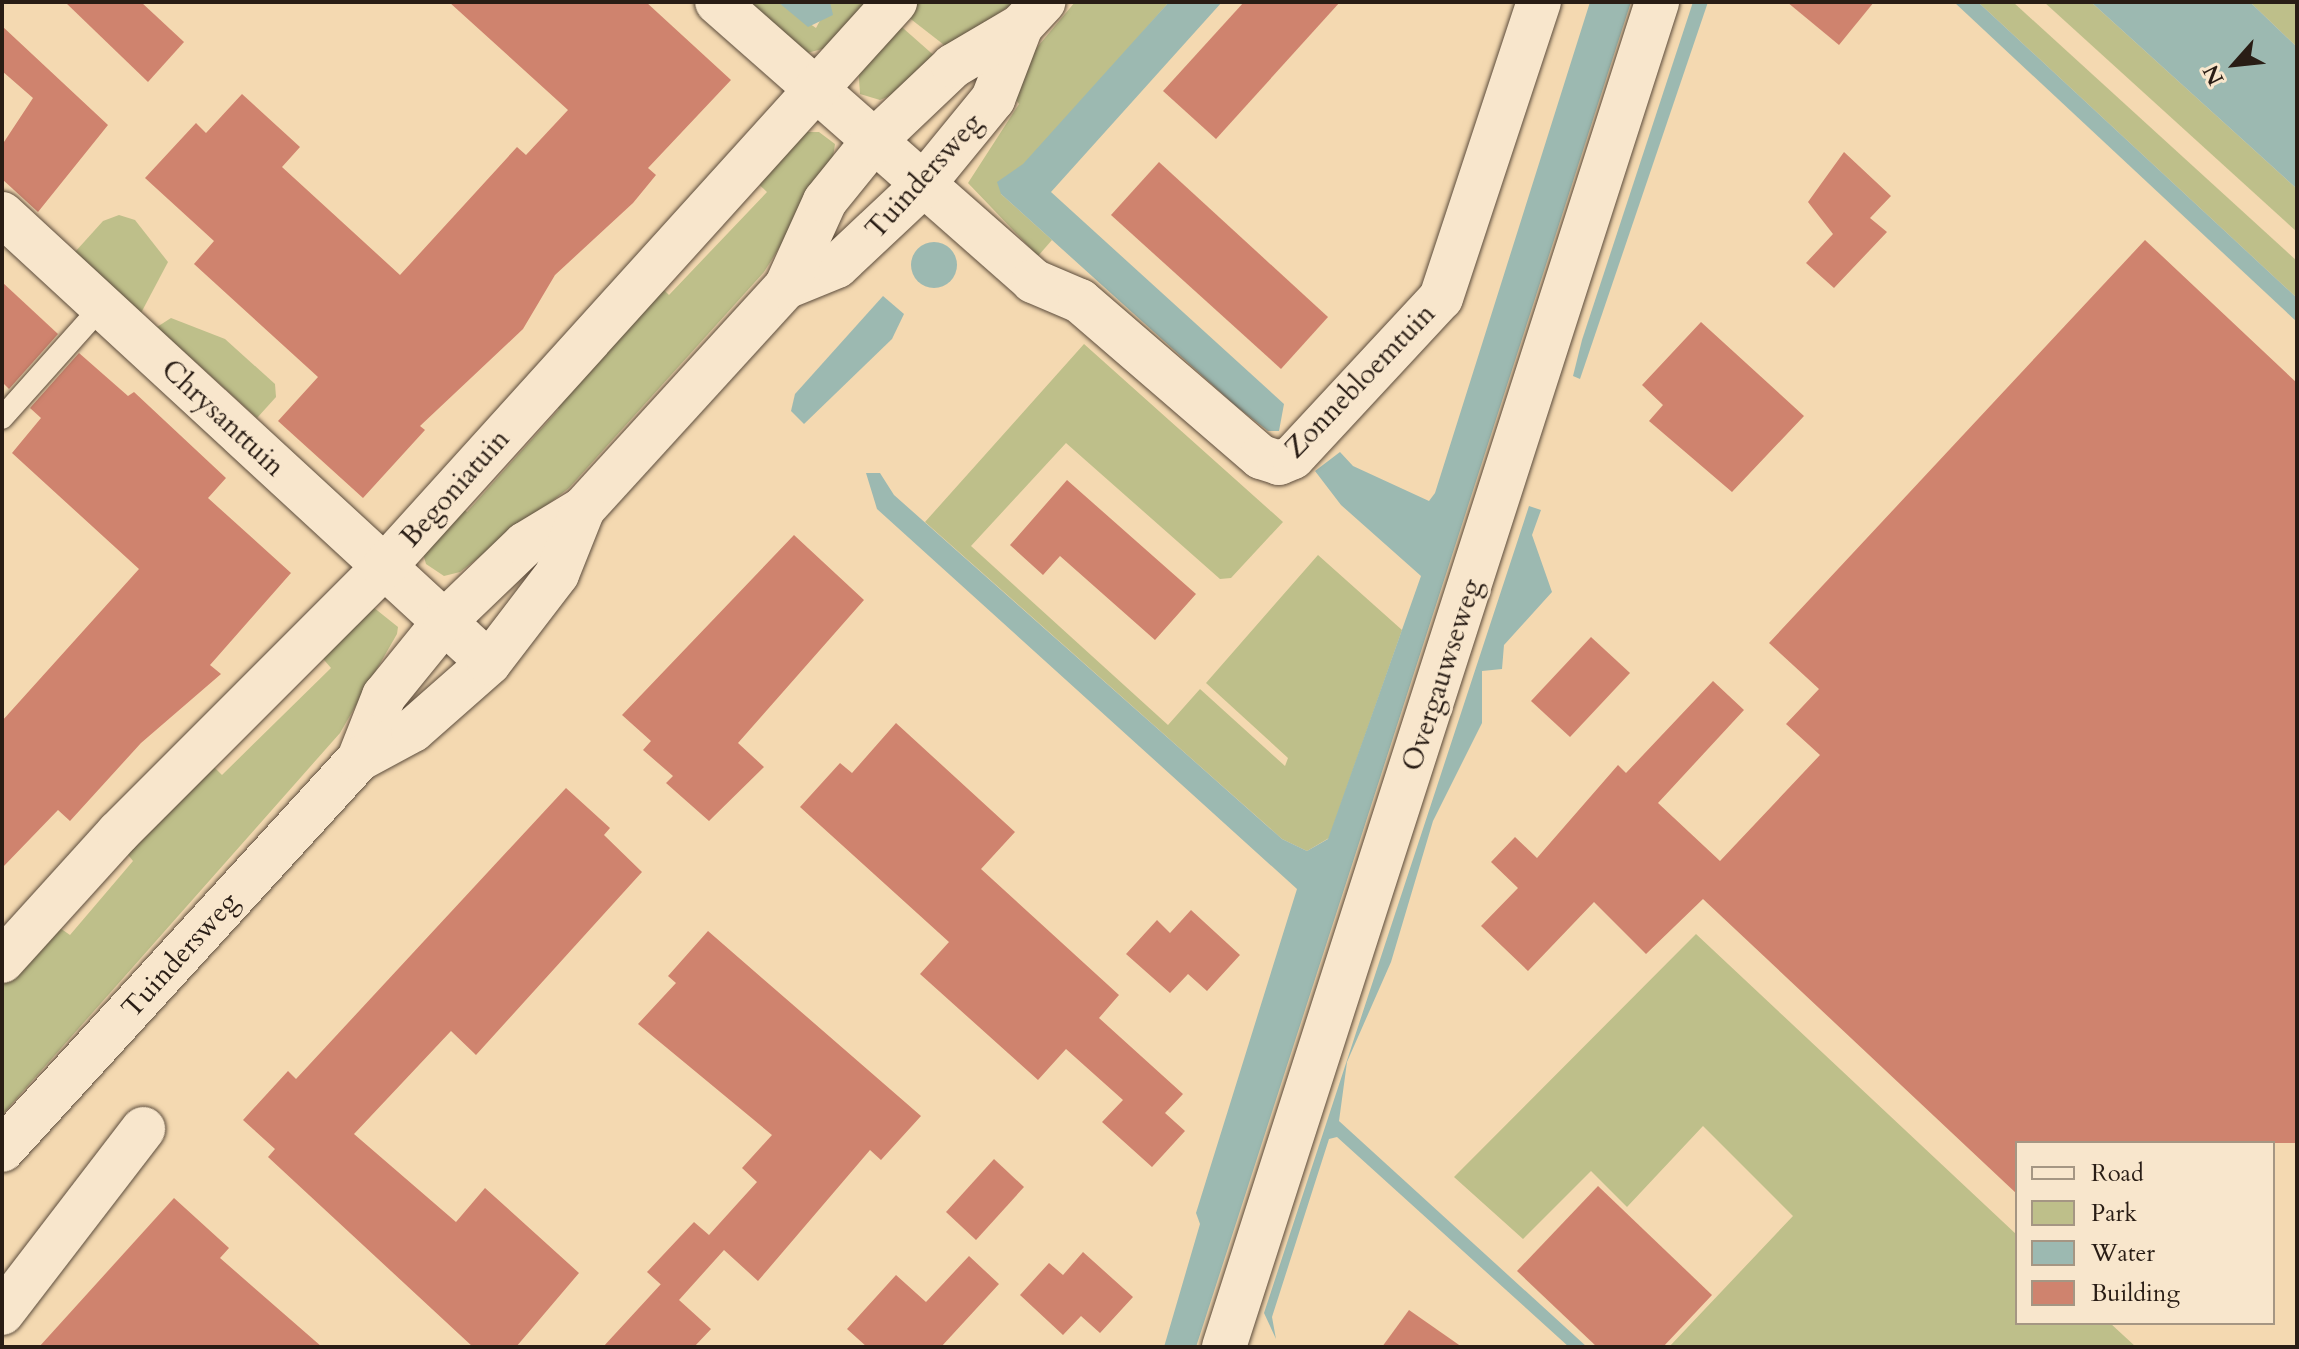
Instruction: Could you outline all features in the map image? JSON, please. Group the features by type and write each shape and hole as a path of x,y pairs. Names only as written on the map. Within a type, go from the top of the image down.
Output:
{"street":[{"path":"717,2 921,187"},
{"name":"Begoniatuin","path":"2,961 118,833 384,567 895,2"},
{"name":"Zonnebloemtuin","path":"921,187 1033,281 1080,301 1261,457 1279,463 1293,457 1441,298 1539,2"},
{"name":"Overgauwseweg","path":"1224,1347 1657,2"},
{"name":"Tuindersweg","path":"786,287 837,266 921,187 993,99 1032,14"},
{"name":"Tuindersweg","path":"359,759 384,696 445,621 525,544 583,509 786,287 825,201 872,143 953,66 1032,14"},
{"name":"Chrysanttuin","path":"2,214 489,663"},
{"name":"Tuindersweg","path":"2,1150 359,759 413,730 489,663 557,574 583,509"},
{"path":"2,1313 143,1129"}],"lane":[{"path":"2,418 102,306"}],"green space":[{"path":"740,2 778,2 816,28 830,2 872,2 830,47 807,53"},
{"path":"911,2 1015,2 948,48 903,13"},
{"path":"1075,2 1169,2 1001,194 1052,240 1038,256 968,183 1019,104 1012,94 1029,57"},
{"path":"1978,2 2013,2 2297,261 2297,298"},
{"path":"2044,2 2091,2 2297,189 2297,232"},
{"path":"2250,2 2297,2 2297,47"},
{"path":"895,21 938,59 899,92 880,100 860,94 858,64"},
{"path":"803,132 819,132 835,144 832,164 764,272 569,488 460,572 444,576 426,564 422,550 455,503 467,512 559,409 546,396 656,282 669,295 767,192 753,179"},
{"path":"119,215 135,220 168,262 141,313 75,252 103,221"},
{"path":"171,318 225,339 275,384 276,397 257,418 157,327"},
{"path":"1084,344 1283,522 1231,578 1220,579 1066,443 971,546 1168,725 1200,689 1285,766 1288,758 1206,683 1318,555 1402,630 1329,838 1307,851 1282,839 925,522"},
{"path":"373,607 398,627 397,634 340,733 2,1115 2,986 57,926 70,935 133,861 124,850 208,761 222,775 331,668 319,654"},
{"path":"1696,934 2015,1233 2015,1325 2112,1325 2136,1347 1669,1347 1793,1216 1703,1126 1627,1207 1591,1171 1523,1239 1454,1177"}],"water":[{"path":"778,2 830,2 833,15 808,27"},
{"path":"1169,2 1222,2 1051,192 1284,404 1279,431 1268,431 1236,406 1001,194 997,182 1023,164"},
{"path":"1590,2 1631,2 1196,1347 1164,1347 1200,1224 1196,1213 1297,889 877,509 866,473 880,473 894,495 1282,839 1307,851 1328,839 1421,576 1341,505 1315,471 1340,452 1353,466 1429,501 1435,493"},
{"path":"1693,2 1708,2 1580,379 1573,376 1582,340"},
{"path":"1954,2 1978,2 2297,298 2297,322"},
{"path":"2091,2 2250,2 2297,47 2297,189"},
{"path":"934,242 950,249 957,265 950,281 934,288 918,281 911,265 918,249"},
{"path":"883,296 904,314 892,339 804,424 791,411 795,394"},
{"path":"1529,506 1541,510 1532,535 1552,592 1504,645 1502,669 1482,671 1482,723 1433,821 1391,962 1347,1062 1339,1121 1587,1347 1569,1347 1337,1137 1329,1139 1272,1317 1276,1339 1264,1313"}],"building":[{"path":"65,2 141,2 184,42 148,82"},
{"path":"449,2 646,2 731,80 648,168 656,175 633,203 555,275 523,329 420,426 425,430 363,498 278,421 318,377 194,264 214,241 145,178 196,123 206,133 242,94 300,147 282,167 400,275 517,147 526,155 568,110"},
{"path":"1244,2 1340,2 1216,139 1163,91"},
{"path":"1787,2 1874,2 1839,45"},
{"path":"2,26 108,125 38,212 2,179 2,145 33,98 2,71"},
{"path":"1844,152 1891,196 1870,218 1887,232 1834,288 1806,263 1833,234 1808,202"},
{"path":"1159,162 1328,317 1281,369 1111,215"},
{"path":"2145,240 2297,383 2297,1143 2015,1141 2015,1192 1703,899 1646,954 1594,902 1528,971 1481,926 1518,888 1491,862 1515,837 1537,858 1618,765 1626,773 1713,681 1744,710 1658,803 1720,861 1820,755 1786,724 1819,689 1769,643"},
{"path":"2,282 58,334 9,389 2,382"},
{"path":"1701,322 1804,416 1732,492 1649,421 1663,405 1642,385"},
{"path":"79,353 128,396 134,392 226,478 208,498 291,573 210,665 221,674 141,743 70,821 58,810 2,868 2,721 139,569 12,453 41,418 30,408"},
{"path":"1067,480 1196,594 1155,640 1060,556 1043,575 1010,545"},
{"path":"794,535 864,600 738,743 764,767 709,821 666,783 673,776 643,750 651,741 622,715"},
{"path":"1591,637 1630,673 1570,737 1531,701"},
{"path":"896,723 1015,832 981,869 1119,995 1099,1018 1183,1094 1165,1113 1185,1131 1152,1167 1102,1122 1123,1100 1066,1049 1038,1080 920,974 949,942 800,807 840,763 852,773"},
{"path":"566,788 610,828 604,835 642,872 476,1055 451,1031 354,1134 456,1222 485,1188 579,1273 516,1347 473,1347 268,1157 275,1149 243,1120 288,1071 296,1079"},
{"path":"1191,910 1240,955 1207,991 1188,974 1170,993 1126,954 1157,920 1170,933"},
{"path":"708,931 921,1116 881,1160 870,1150 758,1281 724,1250 679,1300 711,1329 694,1347 603,1347 661,1284 647,1272 694,1222 709,1235 757,1182 742,1168 772,1135 638,1024 676,983 668,976"},
{"path":"994,1159 1024,1187 976,1240 946,1212"},
{"path":"1598,1186 1712,1295 1663,1347 1597,1347 1517,1271"},
{"path":"174,1198 229,1248 220,1258 322,1347 39,1347"},
{"path":"1083,1252 1133,1297 1100,1333 1081,1316 1063,1335 1020,1295 1049,1263 1063,1275"},
{"path":"969,1256 999,1284 941,1347 867,1347 847,1329 896,1275 926,1302"},
{"path":"1409,1310 1462,1347 1382,1347"}]}
